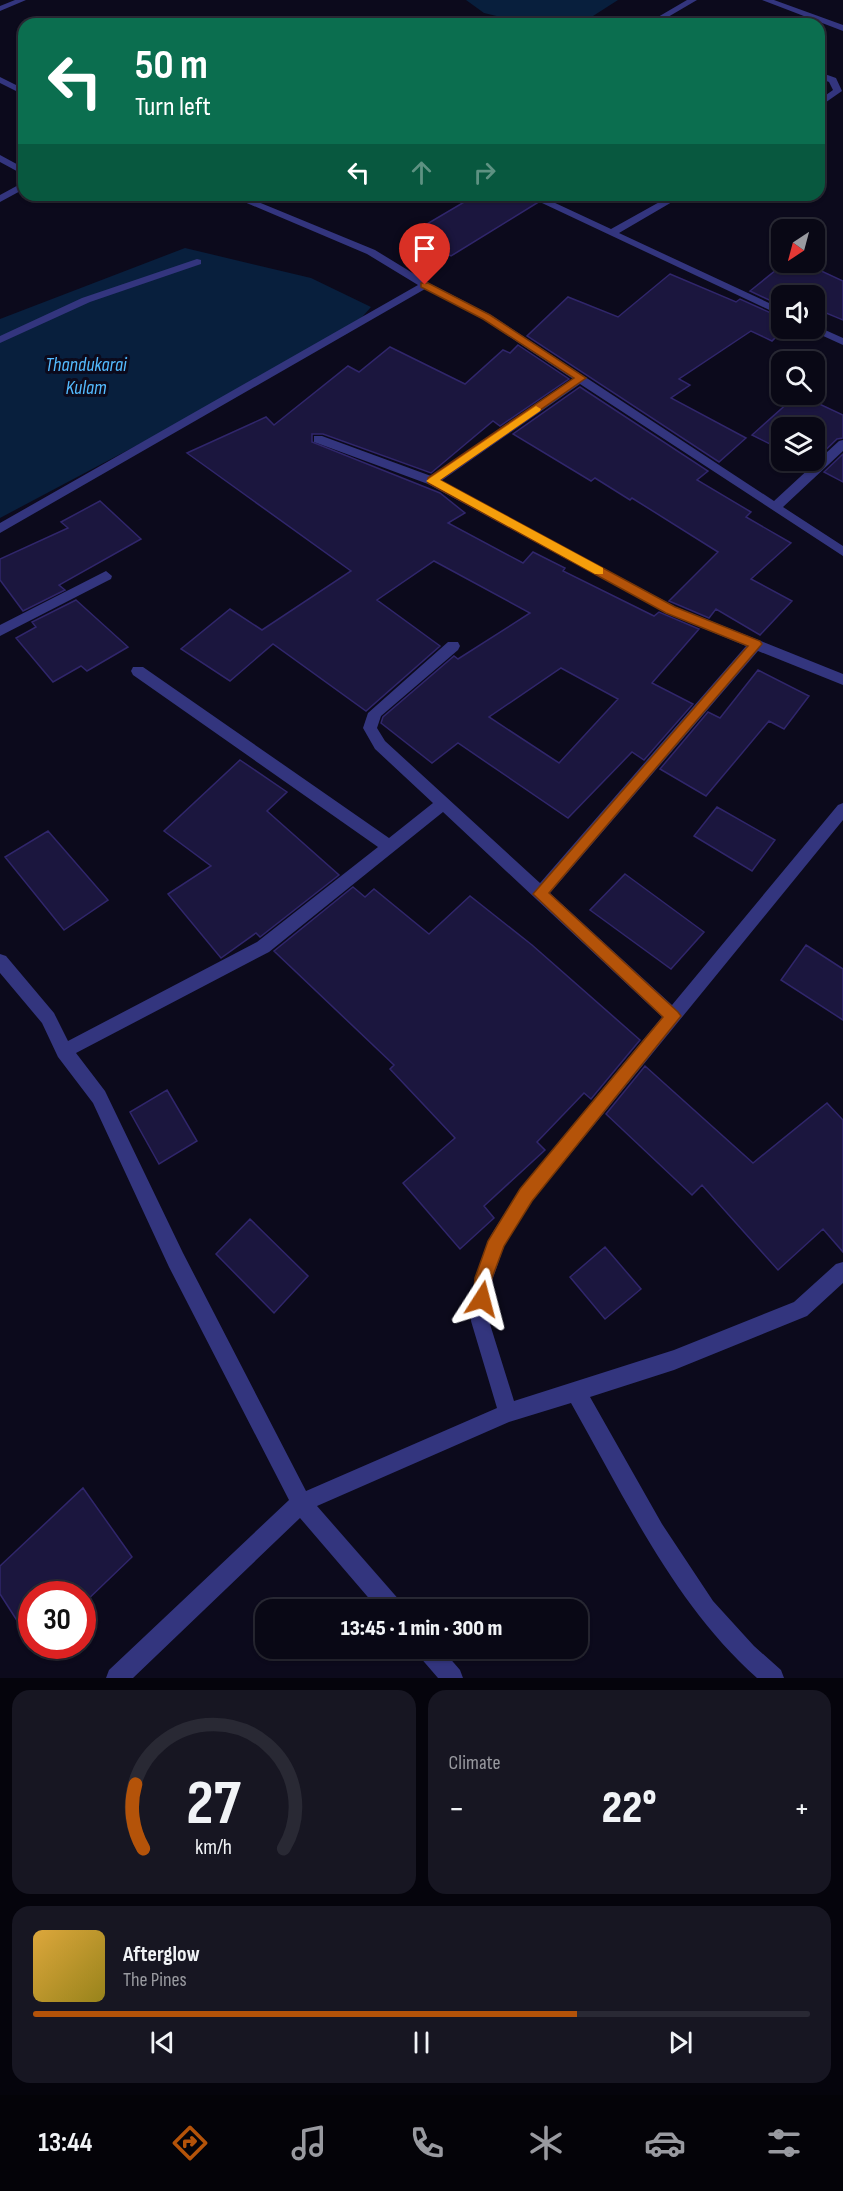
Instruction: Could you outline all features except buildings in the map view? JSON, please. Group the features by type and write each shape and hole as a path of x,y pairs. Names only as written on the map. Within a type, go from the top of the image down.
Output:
{"street":[{"path":"0,9 22,0"},
{"path":"661,18 693,0"},
{"path":"773,1 817,18"},
{"path":"825,21 843,28"},
{"path":"825,77 833,80 838,91 825,100"},
{"path":"0,80 18,89"},
{"path":"0,158 18,168"},
{"path":"0,199 18,188"},
{"path":"248,201 371,252 425,285 487,317 843,552"},
{"path":"543,201 771,308"},
{"path":"611,233 668,201"},
{"path":"0,340 86,300 197,262"},
{"path":"0,529 425,285"},
{"path":"825,333 843,342"},
{"path":"432,481 581,378"},
{"path":"318,439 432,481 671,610 843,680"},
{"path":"776,507 843,444"},
{"path":"0,631 106,576"},
{"path":"540,894 756,644"},
{"path":"453,646 375,713 370,728 380,745 673,1016"},
{"path":"138,671 389,846"},
{"path":"64,1051 263,947 443,804"},
{"path":"508,1413 480,1321 484,1278 497,1241 526,1195 843,809"},
{"path":"0,961 48,1018 64,1051 99,1097 176,1260 302,1503 384,1599"},
{"path":"117,1678 302,1503 508,1413 674,1360 800,1309 843,1271"},
{"path":"575,1390 655,1530 705,1609 746,1654 773,1678"},
{"path":"436,1659 452,1678"}],"water":[{"path":"466,0 618,0 588,18 504,18 484,13"},
{"name":"Thandukarai Kulam","path":"185,248 311,278 371,307 348,333 0,518 0,319"}],"slow traffic":[{"path":"536,409 432,481 599,571"}],"route":[{"path":"425,285 487,317 581,378 432,481 671,610 756,644 540,894 673,1016 526,1195 497,1241 484,1278 482,1299"}]}
